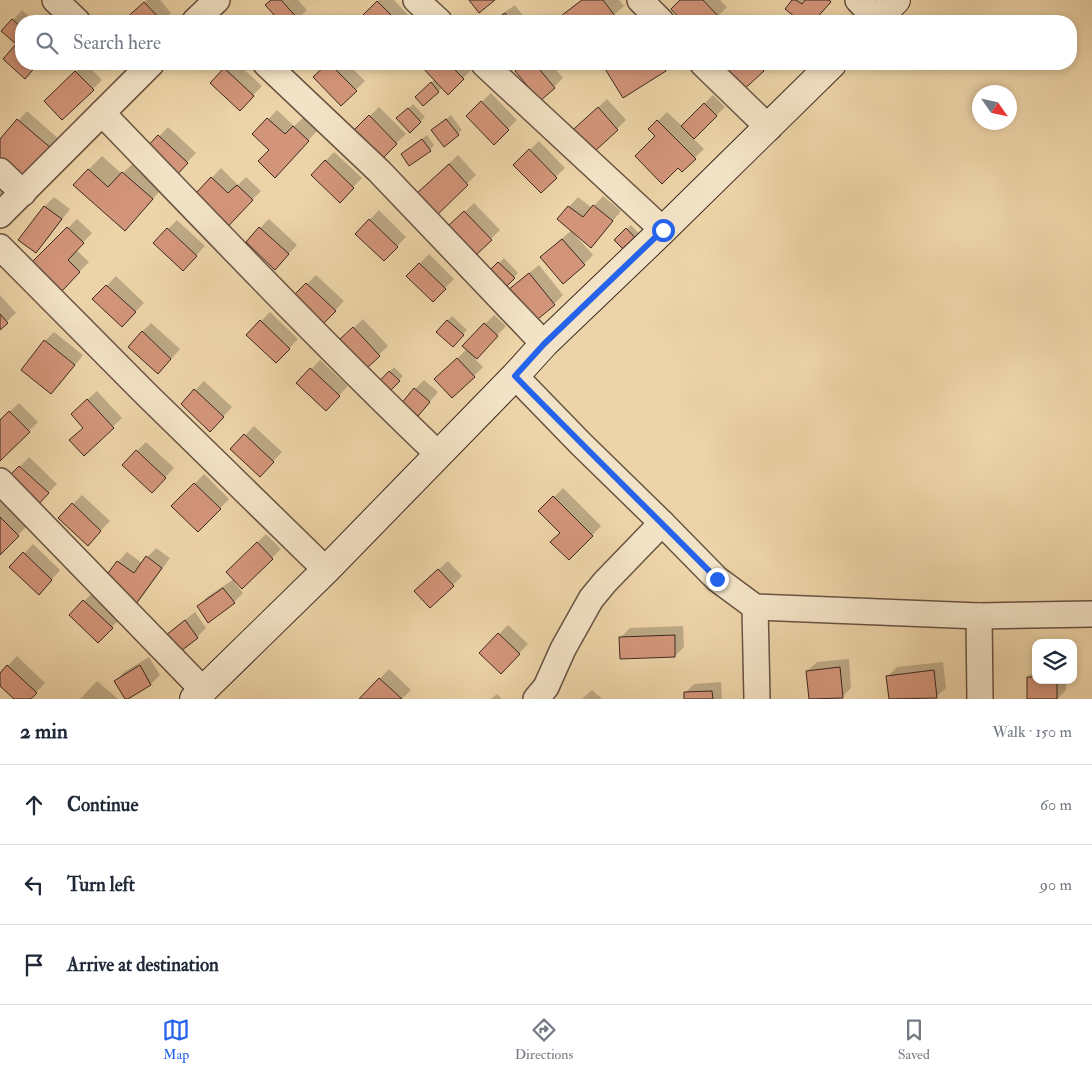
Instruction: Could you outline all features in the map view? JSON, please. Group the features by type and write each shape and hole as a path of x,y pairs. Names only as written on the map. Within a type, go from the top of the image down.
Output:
{"main road":[{"path":"881,15 896,0"},
{"path":"198,694 326,570 544,344 826,70"}],"street":[{"path":"55,0 71,15"},
{"path":"416,0 432,15"},
{"path":"640,0 654,15"},
{"path":"858,0 872,15"},
{"path":"0,215 102,113 135,70"},
{"path":"272,70 379,171 544,344"},
{"path":"490,70 663,230"},
{"path":"709,70 768,128"},
{"path":"102,113 260,278 367,386 438,454"},
{"path":"0,171 23,193"},
{"path":"0,247 147,396 326,570"},
{"path":"515,376 717,579 755,607 979,616 1092,614"},
{"path":"0,481 198,694"},
{"path":"536,699 546,687 563,649 591,599 662,523"},
{"path":"755,607 757,699"},
{"path":"979,616 980,699"}],"building":[{"path":"271,0 281,0 294,15 274,15 265,5"},
{"path":"469,0 495,0 479,13"},
{"path":"582,0 603,0 614,15 562,15"},
{"path":"680,0 703,0 717,15 676,15 671,9"},
{"path":"792,0 802,4 805,0 829,0 831,2 819,15 792,15 785,9"},
{"path":"377,1 391,15 363,15"},
{"path":"144,2 156,15 130,15"},
{"path":"12,19 15,22 15,43 1,31"},
{"path":"15,45 15,70 3,59"},
{"path":"15,70 33,70 25,79"},
{"path":"222,70 226,70 254,96 240,111 210,83"},
{"path":"321,70 336,70 357,91 341,106 313,77"},
{"path":"425,70 455,70 464,79 448,95"},
{"path":"540,70 555,88 540,101 515,71"},
{"path":"606,70 665,70 666,71 623,98"},
{"path":"729,70 764,71 739,94 722,76"},
{"path":"75,71 94,90 62,120 44,101"},
{"path":"431,82 439,92 423,106 415,97"},
{"path":"481,101 509,130 494,145 466,116"},
{"path":"704,103 717,116 694,139 681,126"},
{"path":"598,107 618,130 584,161 564,138"},
{"path":"408,108 421,122 410,133 396,118"},
{"path":"369,115 397,144 382,159 354,130"},
{"path":"267,118 285,134 293,126 309,141 275,178 258,161 269,150 252,134"},
{"path":"17,119 52,149 26,180 0,158 0,139"},
{"path":"446,119 459,135 444,147 431,130"},
{"path":"657,120 696,159 682,172 678,168 662,184 635,156 655,136 648,129"},
{"path":"158,135 188,163 174,178 144,150"},
{"path":"422,139 431,151 409,166 401,154"},
{"path":"529,149 557,178 541,193 513,165"},
{"path":"325,160 354,188 340,203 311,175"},
{"path":"449,164 468,185 436,216 416,194"},
{"path":"88,169 108,187 122,172 153,199 125,231 73,185"},
{"path":"211,177 228,193 237,185 253,200 219,236 202,220 212,209 196,193"},
{"path":"593,205 613,221 591,248 557,219 568,206 583,217"},
{"path":"44,206 62,219 36,253 18,240"},
{"path":"464,211 492,240 476,255 448,226"},
{"path":"369,219 398,247 384,261 355,234"},
{"path":"67,227 84,243 68,260 80,272 62,291 32,262"},
{"path":"259,227 289,254 275,270 246,242"},
{"path":"167,228 197,256 183,271 153,243"},
{"path":"626,228 642,245 630,256 614,240"},
{"path":"562,239 585,265 563,284 540,257"},
{"path":"498,262 515,278 505,288 488,272"},
{"path":"419,263 446,289 433,302 406,276"},
{"path":"529,273 555,305 533,323 507,291"},
{"path":"306,283 336,311 322,325 292,297"},
{"path":"106,285 136,312 122,327 92,299"},
{"path":"0,314 8,323 0,330"},
{"path":"260,320 290,349 276,363 246,335"},
{"path":"447,320 464,335 453,347 436,332"},
{"path":"484,323 498,336 477,359 462,346"},
{"path":"353,327 380,356 366,369 339,340"},
{"path":"142,331 171,359 158,374 128,347"},
{"path":"44,340 75,365 51,394 21,370"},
{"path":"457,358 475,377 452,398 434,379"},
{"path":"310,368 340,396 326,411 296,383"},
{"path":"389,371 400,381 383,398 373,388"},
{"path":"414,388 430,402 407,429 392,415"},
{"path":"194,389 224,417 210,432 181,404"},
{"path":"87,399 114,428 84,456 69,440 83,428 71,414"},
{"path":"9,411 30,432 0,461 0,420"},
{"path":"244,434 274,462 260,477 230,449"},
{"path":"136,450 166,478 152,493 122,465"},
{"path":"19,466 49,493 35,508 5,480"},
{"path":"194,483 221,509 198,532 171,506"},
{"path":"553,496 593,536 569,560 550,542 560,533 538,511"},
{"path":"72,503 101,531 88,546 58,518"},
{"path":"0,517 19,536 0,555"},
{"path":"257,542 273,559 242,589 226,572"},
{"path":"23,552 52,580 39,595 9,567"},
{"path":"146,556 162,568 133,608 100,584 117,561 134,573"},
{"path":"438,569 454,586 430,608 414,591"},
{"path":"223,588 235,603 208,623 197,606"},
{"path":"83,600 113,628 98,643 69,615"},
{"path":"185,620 198,638 173,657 160,640"},
{"path":"498,633 520,654 501,674 479,653"},
{"path":"675,635 675,657 620,659 619,637"},
{"path":"7,665 37,693 31,699 14,699 0,686 0,673"},
{"path":"140,665 151,685 125,699 114,681"},
{"path":"840,667 843,698 809,699 806,671"},
{"path":"934,670 937,698 889,699 886,676"},
{"path":"1027,677 1032,677 1032,684 1057,684 1057,699 1027,699"},
{"path":"379,678 402,699 359,699"},
{"path":"712,691 713,699 684,699 684,692"}],"route":[{"path":"663,230 544,344 515,376 717,579"}]}
